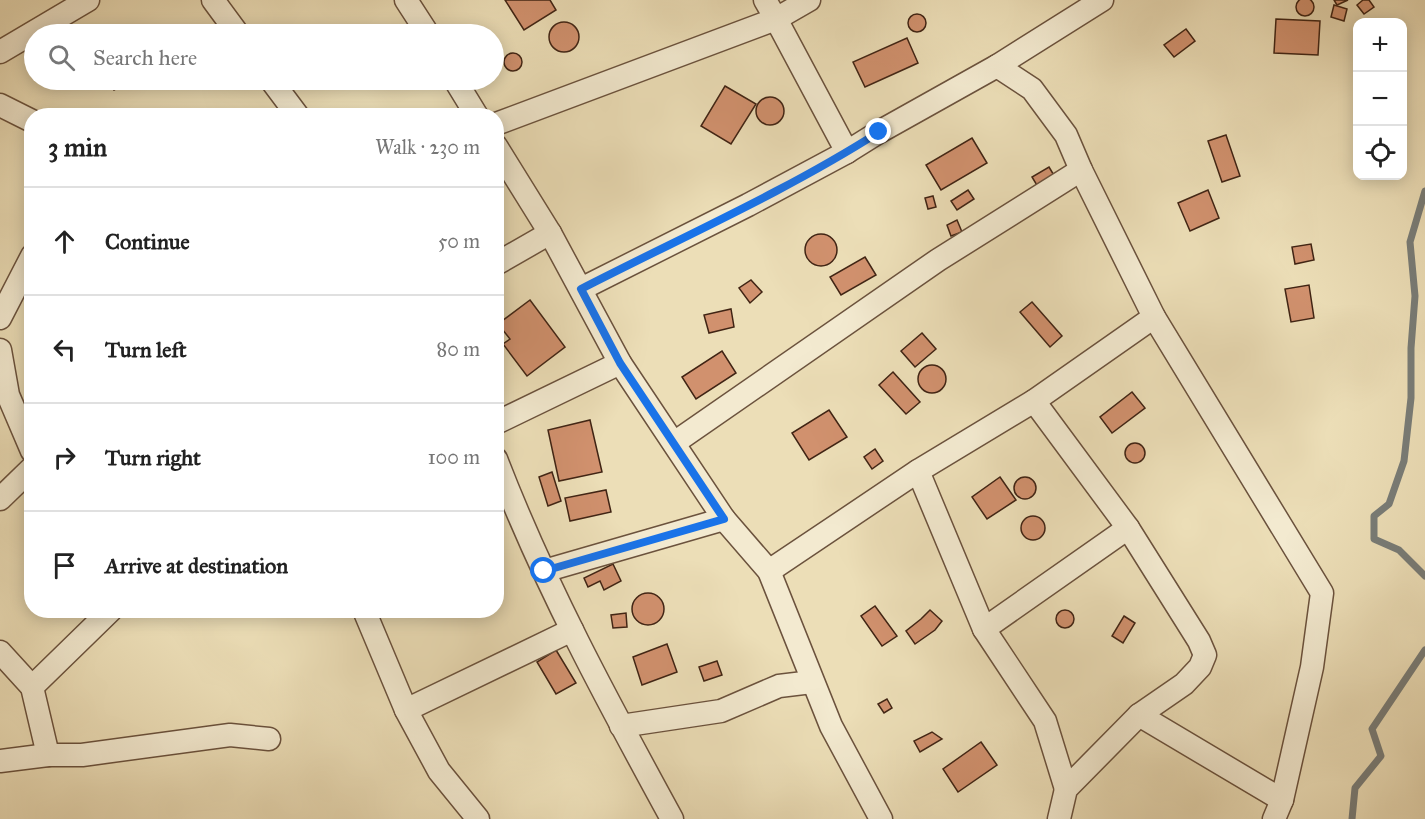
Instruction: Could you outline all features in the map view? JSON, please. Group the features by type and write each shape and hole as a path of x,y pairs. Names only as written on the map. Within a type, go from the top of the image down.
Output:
{"street":[{"path":"47,24 88,0"},
{"path":"213,0 231,24"},
{"path":"406,0 422,24"},
{"path":"504,121 770,10 809,0"},
{"path":"581,289 847,152 997,66 1102,0"},
{"path":"770,10 847,152"},
{"path":"0,52 24,38"},
{"path":"997,66 1032,89 1066,135 1154,317 1322,593 1312,667 1278,810 1139,715"},
{"path":"278,90 292,108"},
{"path":"459,90 466,108"},
{"path":"0,105 24,117"},
{"path":"504,159 550,233 620,363 724,519 769,571 831,726 876,818"},
{"path":"674,443 938,260 1081,170"},
{"path":"504,259 550,233"},
{"path":"0,318 24,272"},
{"path":"769,571 918,471 1034,402 1154,317"},
{"path":"0,350 8,395 24,432"},
{"path":"504,419 620,363"},
{"path":"1034,402 1128,528 1199,641 1204,655 1200,667 1184,684 1139,715 1066,789"},
{"path":"918,471 984,629 1045,721 1066,789 1059,819"},
{"path":"0,499 24,476"},
{"path":"504,482 572,630 672,819"},
{"path":"544,571 724,519"},
{"path":"984,629 1128,528"},
{"path":"32,687 103,618"},
{"path":"367,618 406,710 439,771 478,819"},
{"path":"406,710 572,630"},
{"path":"0,652 32,687 48,755"},
{"path":"621,726 721,711 779,686 812,682"},
{"path":"0,761 48,755 82,755 230,735 268,739"}],"building":[{"path":"1302,-1 1308,-1 1313,4 1311,13 1305,16 1299,13 1296,7"},
{"path":"505,0 550,0 556,10 524,30"},
{"path":"1334,0 1348,0 1337,5"},
{"path":"1363,0 1369,0 1374,7 1364,14 1357,5"},
{"path":"1334,5 1347,9 1344,21 1331,17"},
{"path":"913,14 921,14 926,19 924,30 913,32 908,27 908,19"},
{"path":"1276,19 1320,21 1318,55 1274,53"},
{"path":"564,22 575,26 579,37 575,48 564,52 553,48 549,37 553,26"},
{"path":"1186,29 1195,41 1174,57 1164,45"},
{"path":"907,38 918,63 865,87 853,62"},
{"path":"513,53 519,56 522,62 519,68 513,71 507,68 504,62 507,56"},
{"path":"725,86 756,104 731,144 701,126"},
{"path":"770,97 780,101 784,111 780,121 770,125 760,121 756,111 760,101"},
{"path":"1226,135 1240,176 1222,182 1208,141"},
{"path":"972,138 987,163 941,190 926,165"},
{"path":"1049,167 1055,177 1038,187 1032,177"},
{"path":"968,190 974,199 957,210 951,201"},
{"path":"1208,190 1219,218 1190,231 1178,203"},
{"path":"933,196 936,207 928,209 925,198"},
{"path":"957,220 962,232 951,236 947,225"},
{"path":"821,234 832,239 837,250 832,261 821,266 810,261 805,250 810,239"},
{"path":"1311,244 1314,260 1295,264 1292,247"},
{"path":"865,257 876,275 841,295 830,277"},
{"path":"751,280 762,292 750,303 739,288"},
{"path":"1309,285 1314,318 1291,322 1285,289"},
{"path":"530,300 565,347 527,376 504,345 510,339 504,332 504,320"},
{"path":"1032,302 1062,336 1050,347 1020,312"},
{"path":"731,309 734,327 709,333 704,315"},
{"path":"922,333 936,349 915,367 901,351"},
{"path":"722,351 736,373 696,399 682,377"},
{"path":"932,365 942,369 946,379 942,389 932,393 922,389 918,379 922,369"},
{"path":"893,372 920,402 906,414 879,385"},
{"path":"1132,392 1145,408 1112,433 1100,417"},
{"path":"829,410 847,437 809,460 792,433"},
{"path":"590,420 602,472 559,481 548,430"},
{"path":"1135,443 1142,446 1145,453 1142,460 1135,463 1128,460 1125,453 1128,446"},
{"path":"875,449 883,461 872,469 864,457"},
{"path":"552,472 561,501 548,506 539,477"},
{"path":"1000,477 1016,500 987,519 972,497"},
{"path":"1025,477 1033,480 1036,488 1033,496 1025,499 1017,496 1014,488 1017,480"},
{"path":"606,490 611,512 570,521 565,498"},
{"path":"1033,516 1042,519 1045,528 1042,537 1033,540 1024,537 1021,528 1024,519"},
{"path":"613,564 621,581 604,590 600,581 588,587 584,578"},
{"path":"648,593 659,598 664,609 659,620 648,625 637,620 632,609 637,598"},
{"path":"875,606 897,636 882,646 861,616"},
{"path":"930,610 942,621 935,630 915,644 906,631"},
{"path":"1065,610 1073,615 1074,619 1069,627 1065,628 1057,623 1056,619 1061,611"},
{"path":"626,613 627,627 613,628 611,615"},
{"path":"1124,616 1135,623 1123,643 1112,636"},
{"path":"667,644 677,672 642,685 633,657"},
{"path":"556,650 576,683 556,694 537,662"},
{"path":"717,661 722,675 704,681 699,667"},
{"path":"887,699 892,708 884,713 878,704"},
{"path":"932,732 942,739 920,752 914,741"},
{"path":"981,742 997,765 958,792 943,769"}],"waterway":[{"path":"1425,191 1410,242 1415,296 1411,348 1411,398 1404,461 1389,504 1374,516 1374,539 1399,550 1425,576"},
{"path":"1352,819 1355,788 1381,756 1372,729 1425,650"}],"route":[{"path":"544,571 724,519 620,363 581,289 748,205 847,152 879,132"}]}
